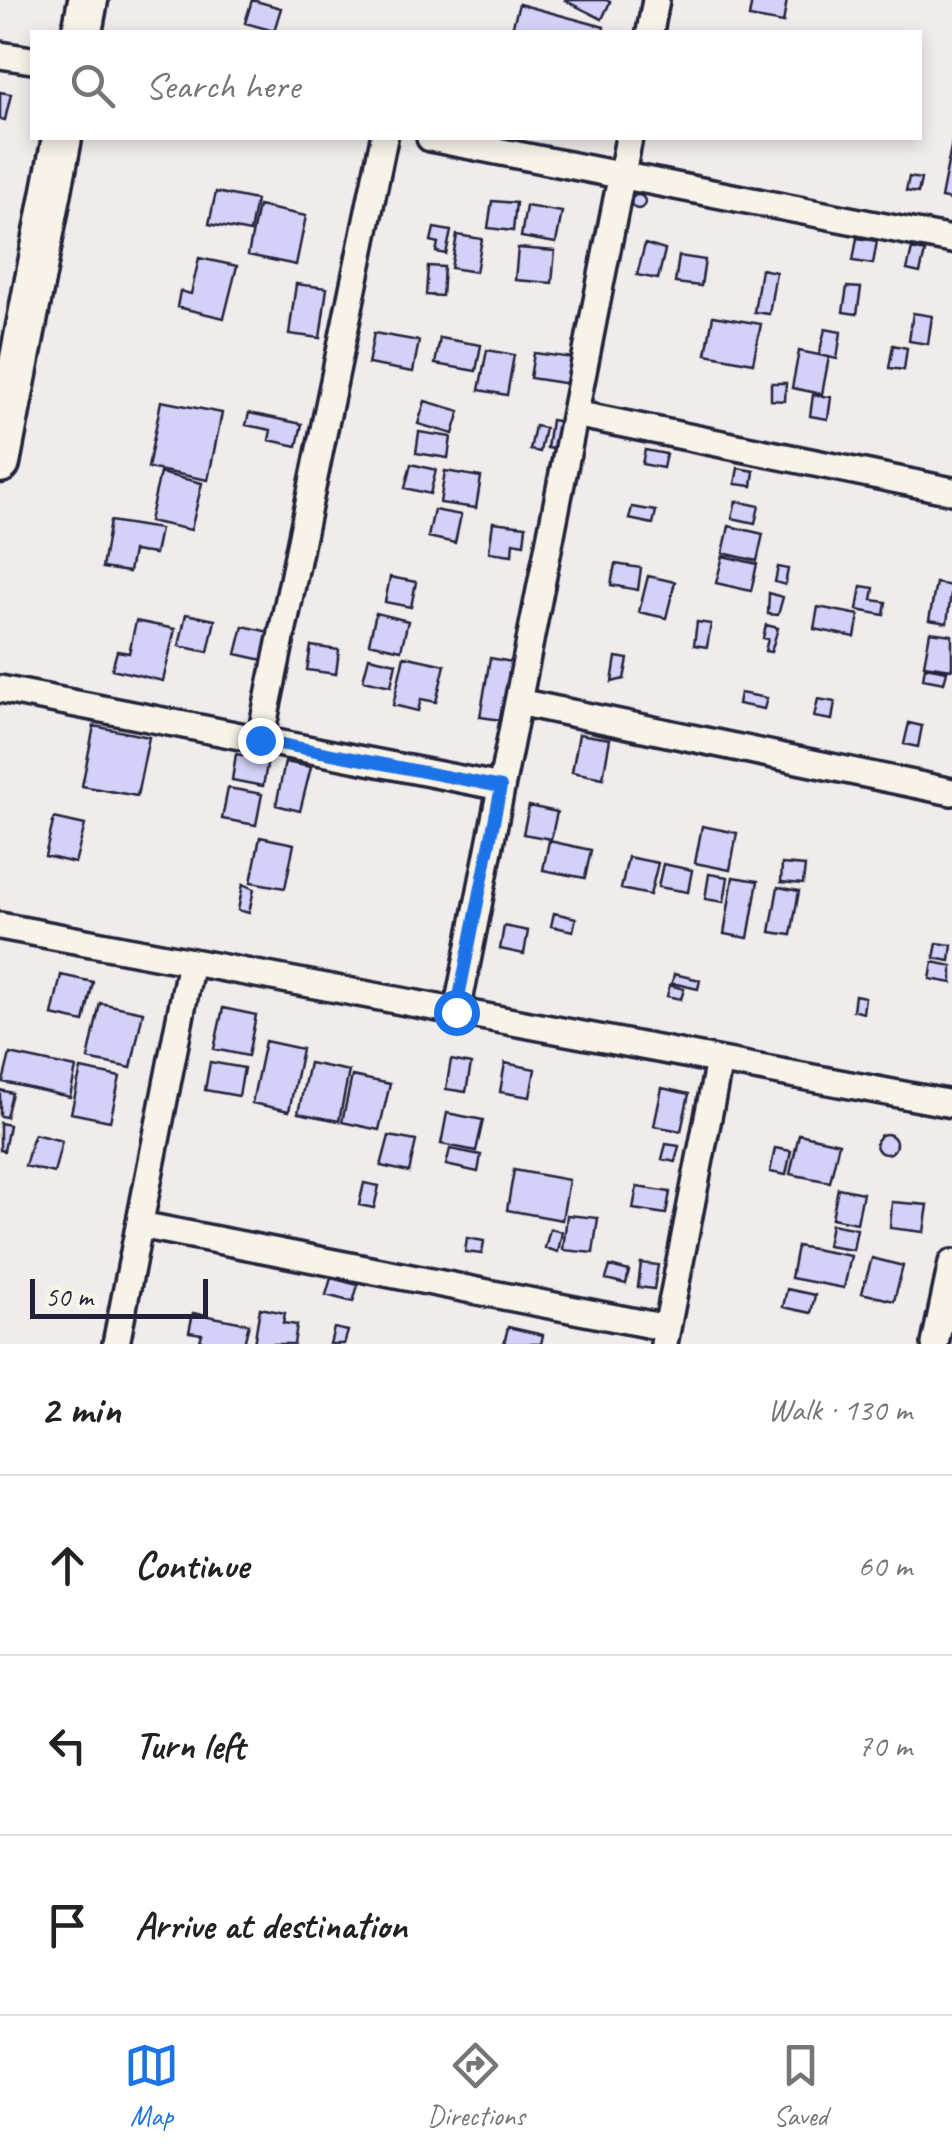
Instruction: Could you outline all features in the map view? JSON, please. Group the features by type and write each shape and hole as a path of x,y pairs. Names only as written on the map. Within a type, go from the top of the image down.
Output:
{"street":[{"path":"82,30 88,0"},
{"path":"650,30 656,0"},
{"path":"0,54 30,60"},
{"path":"0,463 12,333 61,140"},
{"path":"260,740 384,140"},
{"path":"440,140 952,240"},
{"path":"456,1012 629,140"},
{"path":"575,414 952,491"},
{"path":"0,690 501,787"},
{"path":"518,702 952,792"},
{"path":"0,926 952,1104"},
{"path":"116,1344 192,962"},
{"path":"140,1225 666,1336 720,1061"},
{"path":"935,1344 952,1263"}],"building":[{"path":"252,0 281,8 274,30 245,23"},
{"path":"564,0 606,0 610,2 602,19"},
{"path":"752,0 787,0 783,23 749,17"},
{"path":"519,4 604,27 603,30 512,30"},
{"path":"0,92 11,94 5,120 0,119"},
{"path":"952,142 952,200 941,198"},
{"path":"909,177 921,179 918,193 906,191"},
{"path":"216,192 256,200 250,232 209,224"},
{"path":"638,195 645,202 638,209 631,202"},
{"path":"492,201 516,203 513,231 488,228"},
{"path":"258,206 306,216 296,265 248,255"},
{"path":"526,206 562,212 556,243 521,237"},
{"path":"434,228 451,231 446,254 436,252 438,243 431,241"},
{"path":"457,235 482,239 476,272 451,268"},
{"path":"857,238 877,241 873,264 853,261"},
{"path":"645,244 665,250 658,279 637,275"},
{"path":"518,248 555,251 552,283 515,280"},
{"path":"912,249 925,252 920,273 907,270"},
{"path":"679,256 705,260 701,286 675,283"},
{"path":"199,258 237,266 224,318 177,307 180,291 191,294"},
{"path":"428,266 444,267 442,296 426,295"},
{"path":"761,269 776,272 769,314 754,312"},
{"path":"296,284 327,288 320,338 289,334"},
{"path":"847,287 861,288 857,314 843,312"},
{"path":"913,313 932,316 928,344 909,341"},
{"path":"713,316 761,324 753,363 706,354"},
{"path":"825,329 841,332 837,359 819,355"},
{"path":"374,333 419,341 413,372 368,364"},
{"path":"440,338 481,345 476,371 435,364"},
{"path":"893,345 907,348 904,370 889,368"},
{"path":"487,350 514,355 507,395 479,390"},
{"path":"799,351 829,357 822,394 792,388"},
{"path":"534,353 574,358 570,384 530,378"},
{"path":"771,383 786,383 785,401 771,400"},
{"path":"813,395 831,397 828,419 810,416"},
{"path":"161,401 222,413 208,480 148,468"},
{"path":"425,401 460,411 453,434 418,424"},
{"path":"249,413 302,424 297,446 269,440 271,430 246,425"},
{"path":"551,420 564,422 559,450 547,448"},
{"path":"535,426 545,428 540,452 530,450"},
{"path":"419,432 451,437 448,458 416,453"},
{"path":"645,450 666,454 663,468 642,464"},
{"path":"411,464 436,470 430,494 405,488"},
{"path":"738,468 754,471 752,486 735,484"},
{"path":"445,471 481,477 476,508 440,503"},
{"path":"160,473 202,483 191,530 149,521"},
{"path":"736,501 759,506 755,523 732,518"},
{"path":"632,507 656,511 653,524 629,519"},
{"path":"434,510 461,515 455,543 428,537"},
{"path":"110,521 160,529 155,554 133,551 129,572 102,568"},
{"path":"493,522 526,526 524,544 513,542 512,555 489,552"},
{"path":"729,526 763,534 757,561 723,553"},
{"path":"723,556 757,564 751,591 716,583"},
{"path":"615,564 641,568 638,590 611,585"},
{"path":"778,567 788,569 785,585 775,582"},
{"path":"648,576 675,582 666,618 639,612"},
{"path":"390,577 416,582 411,607 385,602"},
{"path":"936,583 952,586 947,623 929,620"},
{"path":"861,586 874,588 872,600 886,602 884,615 857,610"},
{"path":"769,593 783,597 778,615 768,614"},
{"path":"818,607 859,615 855,637 814,629"},
{"path":"376,613 408,621 401,650 369,643"},
{"path":"186,614 215,620 208,652 179,646"},
{"path":"136,621 175,629 163,681 112,669 117,651 129,653"},
{"path":"697,622 711,624 707,647 694,645"},
{"path":"766,625 778,628 771,652 765,651"},
{"path":"243,626 269,632 263,660 236,654"},
{"path":"930,632 952,635 952,669 924,665"},
{"path":"311,646 339,650 336,674 307,670"},
{"path":"404,656 445,665 436,702 421,699 418,711 393,705"},
{"path":"369,657 396,663 391,686 363,680"},
{"path":"616,657 628,659 624,679 612,682"},
{"path":"490,658 512,662 502,720 480,717"},
{"path":"925,667 947,671 944,683 923,679"},
{"path":"740,693 767,698 764,709 738,704"},
{"path":"818,699 835,702 832,720 814,717"},
{"path":"909,723 922,726 918,747 904,744"},
{"path":"94,726 149,737 137,796 82,786"},
{"path":"579,734 610,739 603,778 572,772"},
{"path":"236,754 268,760 263,786 232,780"},
{"path":"285,762 311,767 300,811 276,805"},
{"path":"228,788 262,794 256,825 222,819"},
{"path":"529,806 557,812 551,839 523,834"},
{"path":"54,818 85,825 75,863 45,856"},
{"path":"702,826 737,833 730,870 695,863"},
{"path":"260,837 294,844 285,888 251,882"},
{"path":"549,841 591,850 585,878 543,870"},
{"path":"628,857 658,863 650,895 621,889"},
{"path":"663,864 692,870 688,892 658,887"},
{"path":"782,864 805,866 803,884 781,882"},
{"path":"709,874 728,877 724,902 705,899"},
{"path":"733,877 758,881 748,938 724,934"},
{"path":"243,884 254,889 249,913 238,910"},
{"path":"778,887 799,891 791,935 770,932"},
{"path":"554,913 576,918 573,931 551,926"},
{"path":"504,926 528,931 524,954 500,949"},
{"path":"937,943 952,945 950,961 934,958"},
{"path":"933,962 952,966 952,983 930,979"},
{"path":"674,974 700,980 698,989 672,983"},
{"path":"61,975 93,982 84,1022 52,1015"},
{"path":"670,985 684,989 681,999 667,996"},
{"path":"855,995 865,997 863,1013 853,1010"},
{"path":"100,1003 143,1012 131,1068 88,1059"},
{"path":"223,1008 256,1015 248,1056 214,1049"},
{"path":"265,1041 302,1049 289,1111 252,1103"},
{"path":"10,1054 76,1068 70,1097 3,1082"},
{"path":"451,1060 471,1064 466,1092 446,1089"},
{"path":"210,1062 244,1068 239,1096 205,1090"},
{"path":"309,1063 349,1071 339,1121 298,1113"},
{"path":"505,1063 535,1069 530,1097 500,1092"},
{"path":"81,1069 120,1077 110,1121 71,1113"},
{"path":"352,1076 390,1084 379,1130 342,1122"},
{"path":"662,1088 689,1094 681,1131 654,1126"},
{"path":"0,1090 12,1093 6,1117 0,1116"},
{"path":"447,1113 483,1120 476,1151 441,1144"},
{"path":"0,1123 9,1125 4,1151 0,1150"},
{"path":"34,1134 62,1141 54,1173 25,1166"},
{"path":"799,1134 839,1143 830,1182 790,1174"},
{"path":"886,1134 896,1144 886,1154 876,1144"},
{"path":"389,1136 416,1141 409,1172 381,1166"},
{"path":"666,1144 679,1146 675,1162 662,1159"},
{"path":"775,1148 791,1151 786,1175 770,1172"},
{"path":"450,1149 481,1155 478,1172 446,1165"},
{"path":"514,1170 569,1180 562,1220 507,1210"},
{"path":"364,1183 379,1186 374,1208 359,1205"},
{"path":"637,1187 670,1192 666,1214 633,1209"},
{"path":"838,1188 863,1193 857,1223 832,1218"},
{"path":"892,1202 928,1205 924,1232 890,1228"},
{"path":"567,1215 598,1218 593,1253 563,1250"},
{"path":"831,1224 857,1229 853,1250 827,1246"},
{"path":"550,1229 562,1232 558,1252 545,1248"},
{"path":"467,1238 484,1241 482,1254 465,1252"},
{"path":"797,1246 851,1256 844,1288 791,1278"},
{"path":"872,1258 903,1266 894,1301 862,1293"},
{"path":"641,1263 658,1265 654,1289 638,1287"},
{"path":"610,1266 629,1271 626,1284 606,1279"},
{"path":"331,1278 358,1285 353,1302 326,1295"},
{"path":"787,1289 815,1295 811,1313 783,1307"},
{"path":"260,1308 285,1313 283,1323 297,1325 294,1344 254,1344"},
{"path":"193,1313 249,1324 244,1344 199,1344 202,1334 189,1332"},
{"path":"508,1327 543,1335 541,1344 504,1344"},
{"path":"334,1328 348,1331 344,1344 330,1344"}],"route":[{"path":"260,740 501,787 456,1012"}]}
